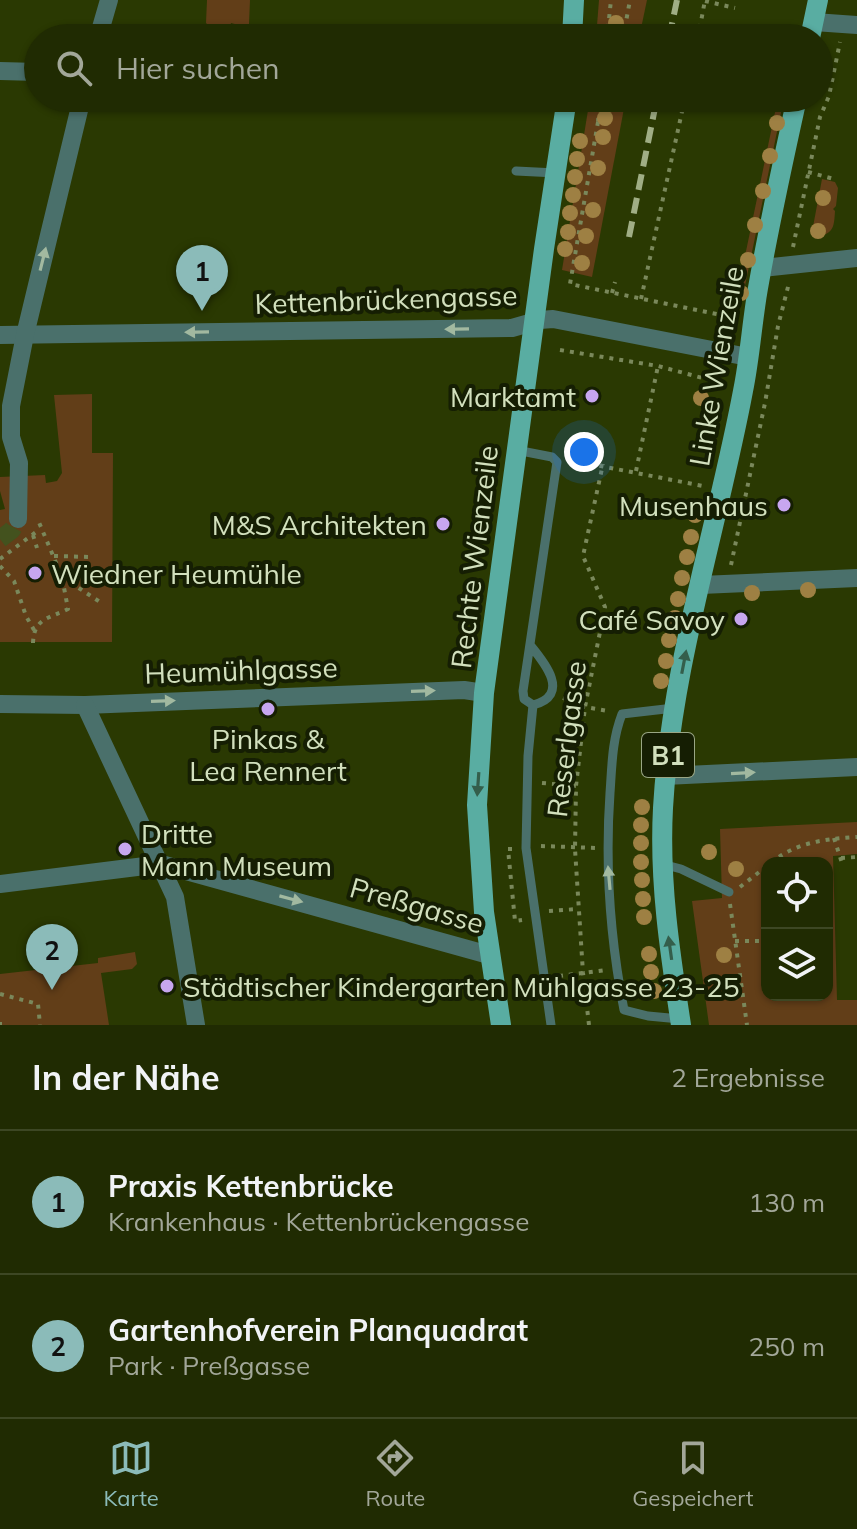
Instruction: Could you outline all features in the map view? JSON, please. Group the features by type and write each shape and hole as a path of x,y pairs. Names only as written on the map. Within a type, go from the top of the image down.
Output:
{"main road":[{"path":"573,24 574,0"},
{"path":"813,24 818,0"},
{"name":"Rechte Wienzeile","path":"501,1025 489,955 477,805 484,693 565,112"},
{"name":"Linke Wienzeile","path":"680,1022 662,864 665,776 675,708 744,388 762,268 794,112"}],"street":[{"path":"102,24 109,0"},
{"path":"0,71 24,72"},
{"path":"18,519 19,463 11,437 11,406 79,112"},
{"path":"762,268 857,258"},
{"name":"Kettenbrückengasse","path":"0,335 512,328 553,319 748,357"},
{"path":"701,585 857,578"},
{"name":"Heumühlgasse","path":"0,704 85,705 464,690 484,693"},
{"path":"85,705 175,897 196,1025"},
{"path":"665,776 857,767"},
{"name":"Preßgasse","path":"0,884 161,864 489,955"}],"lane":[{"path":"516,171 556,173"},
{"path":"516,450 552,457 557,462 523,691 524,699 533,705 540,703 550,692 553,677 530,645"},
{"path":"533,705 528,756 526,848 551,1025"},
{"path":"675,708 622,714 614,736 606,848 616,969 624,1010 680,1022"},
{"path":"662,864 681,869 729,892"}],"path":[{"path":"608,24 611,0"},
{"path":"626,24 630,0"},
{"path":"701,24 705,0 735,8"},
{"path":"833,82 850,25"},
{"path":"599,112 570,284 778,326"},
{"path":"598,122 609,124 611,112"},
{"path":"641,299 682,112"},
{"path":"725,584 822,112"},
{"path":"808,172 834,179"},
{"path":"612,293 615,282"},
{"path":"560,350 658,366 766,393"},
{"path":"636,471 658,366"},
{"path":"552,457 683,481"},
{"name":"Reserlgasse","path":"589,1025 578,909 576,786 585,707 605,607 583,556 603,464"},
{"path":"34,630 41,620 68,609 62,577 37,516"},
{"path":"0,559 40,529"},
{"path":"33,535 37,548"},
{"path":"54,556 92,557"},
{"path":"0,566 14,581 34,630 33,643"},
{"path":"62,577 103,604"},
{"path":"550,692 585,707 622,714"},
{"path":"547,784 576,786"},
{"path":"781,857 815,840 857,837"},
{"path":"834,838 842,860 857,857"},
{"path":"542,846 606,848"},
{"path":"508,849 515,921"},
{"path":"747,1025 729,892 745,885 761,872"},
{"path":"547,911 578,909"},
{"path":"735,941 761,941"},
{"path":"553,977 616,969"},
{"path":"0,994 38,1004 40,1025"}],"shaded area":[{"path":"207,0 250,0 249,24 206,23"},
{"path":"599,0 647,0 642,24 597,24"},
{"path":"588,112 623,112 592,277 562,270"},
{"path":"775,112 781,112 742,300 736,299"},
{"path":"822,179 835,182 838,188 832,228 827,234 817,237 812,232"},
{"path":"92,394 92,453 113,453 112,642 0,642 0,510 5,509 0,477 45,475 46,483 57,481 62,473 54,395"},
{"path":"857,822 857,854 833,856 837,1000 857,1000 857,1025 709,1025 692,901 722,898 720,829"},
{"path":"135,952 137,964 132,969 101,973 109,1025 0,1025 0,974 98,963 98,958"}],"tunnel":[{"path":"0,539 12,530 18,519"}],"railway":[{"path":"672,24 677,0"},
{"path":"629,237 654,112"}],"place":[{"name":"Praxis Kettenbrücke","path":"202,311"},
{"name":"Marktamt","path":"592,396"},
{"name":"Musenhaus","path":"784,505"},
{"name":"M&S Architekten","path":"443,524"},
{"name":"Wiedner Heumühle","path":"35,573"},
{"name":"Café Savoy","path":"741,619"},
{"name":"Pinkas & Lea Rennert","path":"268,709"},
{"name":"Dritte Mann Museum","path":"125,849"},
{"name":"Städtischer Kindergarten Mühlgasse 23-25","path":"167,986"},
{"name":"Gartenhofverein Planquadrat","path":"52,990"}]}
